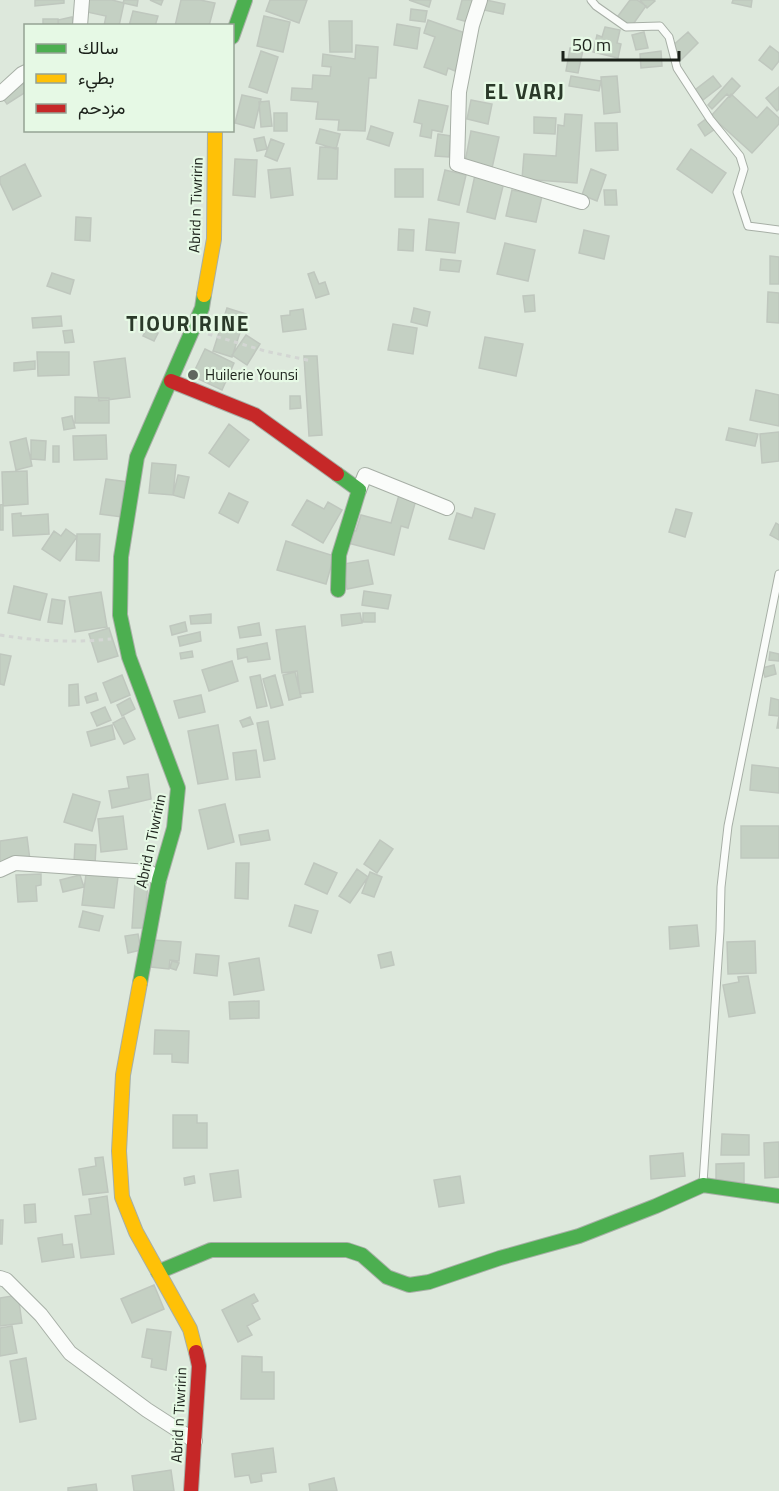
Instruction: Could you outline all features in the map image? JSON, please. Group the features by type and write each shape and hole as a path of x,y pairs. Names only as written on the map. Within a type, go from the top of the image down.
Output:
{"street":[{"path":"80,24 82,0"},
{"path":"234,30 245,0"},
{"path":"480,0 472,25 459,92 457,164 582,202"},
{"path":"0,94 24,73"},
{"name":"Abrid n Tiwririn","path":"191,1491 199,1366 190,1329 136,1232 122,1197 119,1151 123,1075 159,880 174,828 178,788 129,657 120,615 121,557 137,457 202,308 214,239 215,132"},
{"path":"171,381 255,415 359,490"},
{"path":"338,590 339,555 365,475 447,508"},
{"path":"0,870 15,863 51,865 148,872 159,880"},
{"path":"158,1272 211,1250 347,1250 362,1255 387,1277 409,1285 429,1282 500,1258 579,1236 703,1185 779,1196"},
{"path":"0,1278 6,1280 41,1315 69,1353 147,1410 195,1441"}],"lane":[{"path":"591,0 626,27 660,26 669,38 677,68 710,119 740,156 744,169 737,192 748,226 779,230"},
{"path":"703,1185 721,887 728,826 779,574"}],"path":[{"path":"192,328 265,351 312,361"},
{"path":"0,635 29,640 94,641 125,638"}],"building":[{"path":"35,0 64,0 64,3 35,6"},
{"path":"89,0 112,0 124,3 119,24 104,24 106,16 87,12"},
{"path":"124,0 138,0 137,6 123,3"},
{"path":"150,0 163,0 161,5"},
{"path":"181,0 215,3 210,24 175,24"},
{"path":"270,0 307,0 299,23 266,11"},
{"path":"409,0 431,0 429,7"},
{"path":"462,0 474,0 468,22 457,19"},
{"path":"486,0 505,4 503,14 484,10"},
{"path":"630,0 637,0 646,6 629,30 615,20"},
{"path":"640,0 654,0 655,1 647,8"},
{"path":"733,0 752,0 751,7 732,3"},
{"path":"411,9 427,11 425,22 410,20"},
{"path":"133,11 158,16 156,24 130,24"},
{"path":"264,16 290,22 283,52 257,46"},
{"path":"72,17 74,24 59,24 58,20"},
{"path":"43,19 58,19 58,24 43,24"},
{"path":"428,20 468,34 455,71 448,68 446,75 424,67 435,37 424,33"},
{"path":"329,21 352,21 352,52 330,52"},
{"path":"397,24 420,28 417,49 394,45"},
{"path":"605,27 620,30 617,43 621,44 618,58 593,52 597,35 602,37"},
{"path":"644,32 648,48 636,50 632,35"},
{"path":"688,32 698,43 681,60 670,48"},
{"path":"356,45 378,47 376,78 369,78 365,131 338,130 339,120 316,119 318,102 291,100 292,88 312,89 313,75 330,76 331,67 322,66 323,54 355,59"},
{"path":"770,46 779,53 779,61 772,70 759,60"},
{"path":"570,48 583,50 578,73 566,71"},
{"path":"261,51 278,57 267,93 249,87"},
{"path":"661,51 662,66 641,68 640,54"},
{"path":"571,76 601,81 599,91 569,86"},
{"path":"617,76 620,112 604,114 601,77"},
{"path":"713,76 721,86 703,100 695,90"},
{"path":"732,78 740,86 730,97 727,94 712,109 708,105"},
{"path":"24,83 24,93 7,104 2,97"},
{"path":"779,87 779,109 777,111 766,98"},
{"path":"731,94 757,118 767,107 779,118 779,124 752,153 711,116"},
{"path":"242,95 261,99 254,128 235,123"},
{"path":"419,100 448,106 442,132 432,130 431,138 420,136 422,124 414,122"},
{"path":"471,100 492,104 488,124 467,119"},
{"path":"269,101 272,126 261,127 259,102"},
{"path":"274,113 287,113 287,131 274,131"},
{"path":"565,114 582,115 577,183 522,179 524,154 556,156 558,125 564,126"},
{"path":"534,117 556,118 555,134 534,133"},
{"path":"707,118 715,129 705,136 698,125"},
{"path":"595,123 617,123 618,150 596,151"},
{"path":"371,126 393,133 389,146 367,139"},
{"path":"320,129 340,134 336,149 316,143"},
{"path":"471,131 499,137 492,168 465,162"},
{"path":"438,134 451,136 449,157 435,156"},
{"path":"264,137 267,149 257,151 254,139"},
{"path":"271,139 284,144 277,161 265,156"},
{"path":"320,147 338,148 337,179 318,179"},
{"path":"691,149 726,173 712,193 677,169"},
{"path":"235,159 257,160 255,197 233,195"},
{"path":"25,164 41,196 13,210 0,183 0,177"},
{"path":"290,168 293,195 271,198 268,170"},
{"path":"395,169 423,169 423,197 395,197"},
{"path":"591,169 606,175 597,201 582,195"},
{"path":"445,170 466,175 459,205 438,200"},
{"path":"475,175 504,182 495,219 467,212"},
{"path":"512,190 542,196 536,222 506,216"},
{"path":"604,190 616,190 617,205 605,205"},
{"path":"76,217 91,218 90,241 75,240"},
{"path":"429,219 459,223 455,253 426,250"},
{"path":"399,229 414,230 413,251 398,250"},
{"path":"584,230 609,236 604,259 579,253"},
{"path":"505,243 535,250 528,281 497,274"},
{"path":"770,256 779,257 779,284 770,284"},
{"path":"441,259 461,261 459,272 440,270"},
{"path":"314,272 319,284 325,282 329,294 316,298 308,274"},
{"path":"52,273 74,280 70,294 47,286"},
{"path":"768,292 779,293 779,323 767,322"},
{"path":"534,295 535,311 525,312 523,296"},
{"path":"227,308 246,314 232,357 213,351"},
{"path":"414,308 430,312 427,326 411,322"},
{"path":"303,309 306,329 283,332 281,316 290,315 290,311"},
{"path":"61,316 62,326 33,328 32,318"},
{"path":"393,324 417,328 413,354 388,350"},
{"path":"147,328 158,333 154,341 143,336"},
{"path":"72,330 74,342 65,343 63,331"},
{"path":"246,335 260,344 247,365 232,355"},
{"path":"485,337 523,344 516,376 479,368"},
{"path":"205,349 234,363 222,390 192,376"},
{"path":"37,352 69,352 69,375 38,376"},
{"path":"304,356 317,356 322,435 309,436"},
{"path":"125,358 130,397 99,401 94,362"},
{"path":"35,361 35,369 14,371 14,363"},
{"path":"756,390 779,395 779,426 750,420"},
{"path":"290,396 300,396 301,408 290,409"},
{"path":"75,397 109,398 109,423 75,423"},
{"path":"72,416 75,428 64,430 62,418"},
{"path":"229,424 249,440 229,467 209,453"},
{"path":"729,428 758,434 755,446 726,440"},
{"path":"779,432 779,461 762,463 760,434"},
{"path":"106,435 107,459 74,460 73,436"},
{"path":"26,438 32,466 16,470 10,442"},
{"path":"31,440 46,441 45,460 31,459"},
{"path":"53,446 59,446 59,462 53,462"},
{"path":"152,463 176,465 173,495 149,493"},
{"path":"27,471 28,504 3,506 2,472"},
{"path":"178,475 189,477 184,498 173,495"},
{"path":"106,479 128,482 122,517 100,514"},
{"path":"229,493 248,502 238,523 219,513"},
{"path":"399,495 416,500 408,528 401,526 394,555 344,542 347,528 356,531 361,515 391,523"},
{"path":"307,500 324,509 328,502 342,510 323,543 292,525"},
{"path":"3,504 3,530 0,530 0,505"},
{"path":"475,508 495,514 484,549 449,539 457,513 472,518"},
{"path":"676,509 692,513 685,537 669,532"},
{"path":"21,513 21,516 48,514 49,534 13,536 12,514"},
{"path":"776,523 779,525 779,540 770,535"},
{"path":"66,529 77,537 60,561 42,549 54,531 61,536"},
{"path":"77,534 100,534 99,561 76,560"},
{"path":"286,541 334,556 326,584 277,570"},
{"path":"368,560 373,584 347,589 343,564"},
{"path":"14,586 47,594 40,620 8,613"},
{"path":"364,591 391,595 388,609 362,605"},
{"path":"101,592 107,627 75,632 69,597"},
{"path":"52,599 65,601 62,624 48,622"},
{"path":"360,613 362,623 342,626 341,615"},
{"path":"363,613 375,613 375,622 363,622"},
{"path":"211,614 211,623 191,624 190,616"},
{"path":"185,622 187,631 172,635 170,626"},
{"path":"259,623 261,635 240,638 238,627"},
{"path":"305,626 313,692 300,694 297,671 282,673 276,630"},
{"path":"109,628 118,656 98,662 89,634"},
{"path":"200,632 201,641 180,646 178,637"},
{"path":"267,643 270,659 248,662 247,657 238,659 237,649"},
{"path":"192,651 193,657 181,659 180,653"},
{"path":"770,652 779,654 779,661 769,660"},
{"path":"0,654 11,656 4,685 0,684"},
{"path":"232,661 238,681 209,691 202,670"},
{"path":"774,665 776,674 765,677 762,668"},
{"path":"295,672 301,697 289,700 283,675"},
{"path":"122,675 130,695 111,703 103,683"},
{"path":"260,675 267,706 257,708 250,677"},
{"path":"275,675 283,705 271,708 263,679"},
{"path":"78,684 79,705 69,706 69,685"},
{"path":"96,693 98,700 87,703 85,697"},
{"path":"201,695 205,712 179,718 174,701"},
{"path":"130,698 135,709 122,716 117,705"},
{"path":"771,698 779,700 779,716 769,715"},
{"path":"105,707 111,720 97,726 91,713"},
{"path":"124,717 135,739 124,744 113,723"},
{"path":"250,717 253,724 243,727 240,721"},
{"path":"268,721 275,759 264,761 257,723"},
{"path":"112,725 115,739 91,746 87,732"},
{"path":"218,725 228,779 198,784 188,731"},
{"path":"256,750 260,777 236,780 233,753"},
{"path":"752,765 779,768 779,793 750,790"},
{"path":"148,774 151,799 112,808 109,791 129,788 127,777"},
{"path":"73,794 100,802 92,831 64,822"},
{"path":"225,804 234,842 208,849 199,810"},
{"path":"123,816 127,849 101,852 98,819"},
{"path":"741,826 779,826 779,858 741,858"},
{"path":"268,830 270,840 241,845 239,835"},
{"path":"27,837 30,860 0,864 0,841"},
{"path":"380,840 393,849 377,873 364,864"},
{"path":"75,844 96,845 95,865 74,863"},
{"path":"236,863 249,863 248,899 235,898"},
{"path":"314,863 337,873 327,894 305,884"},
{"path":"357,869 368,877 350,903 339,896"},
{"path":"370,872 382,877 374,897 362,893"},
{"path":"41,874 41,885 36,886 37,901 18,902 16,875"},
{"path":"86,874 118,877 114,908 82,905"},
{"path":"80,875 84,887 63,892 60,880"},
{"path":"135,882 148,883 144,928 132,928"},
{"path":"295,905 318,911 311,933 289,926"},
{"path":"83,911 103,916 99,931 79,927"},
{"path":"697,925 699,946 670,949 669,927"},
{"path":"138,934 141,950 128,953 125,936"},
{"path":"153,940 181,942 179,961 170,960 169,969 151,967"},
{"path":"755,941 756,973 728,974 727,942"},
{"path":"391,952 394,965 381,968 378,955"},
{"path":"196,954 219,956 217,976 194,973"},
{"path":"259,958 264,990 234,995 229,963"},
{"path":"172,961 179,963 176,970 170,968"},
{"path":"748,976 755,1013 729,1017 723,985 739,982 738,977"},
{"path":"259,1001 259,1018 230,1019 229,1002"},
{"path":"155,1030 189,1031 188,1063 172,1062 172,1054 154,1054"},
{"path":"173,1115 197,1115 197,1123 207,1123 207,1148 173,1148"},
{"path":"722,1134 749,1135 749,1155 721,1155"},
{"path":"779,1142 779,1177 765,1178 764,1143"},
{"path":"683,1153 685,1176 651,1179 650,1156"},
{"path":"103,1157 108,1192 83,1195 79,1169 96,1166 95,1158"},
{"path":"744,1163 744,1183 716,1184 716,1164"},
{"path":"238,1170 241,1197 214,1201 210,1174"},
{"path":"194,1176 195,1183 185,1185 184,1178"},
{"path":"460,1176 464,1203 439,1207 434,1180"},
{"path":"107,1196 114,1254 81,1258 75,1216 91,1214 89,1199"},
{"path":"35,1204 36,1222 25,1223 24,1205"},
{"path":"0,1220 3,1220 2,1244 0,1244"},
{"path":"62,1234 63,1245 72,1244 74,1257 42,1262 38,1238"},
{"path":"154,1285 164,1309 132,1323 121,1299"},
{"path":"254,1294 258,1301 252,1304 260,1319 247,1326 252,1335 238,1342 222,1310"},
{"path":"18,1295 22,1323 0,1326 0,1298"},
{"path":"12,1326 17,1353 0,1356 0,1328"},
{"path":"147,1329 171,1332 166,1370 151,1367 152,1359 142,1357"},
{"path":"242,1356 262,1357 262,1372 274,1372 274,1399 241,1399"},
{"path":"26,1358 36,1419 20,1422 10,1361"},
{"path":"273,1448 276,1472 261,1474 262,1481 251,1483 249,1475 235,1477 232,1454"},
{"path":"171,1470 174,1491 134,1491 132,1476"},
{"path":"334,1478 337,1491 310,1491 309,1484"},
{"path":"96,1484 97,1491 68,1491 68,1488"}],"traffic: fast":[{"path":"234,31 245,0"},
{"path":"140,983 159,880 174,828 178,788 129,657 120,615 121,557 137,457 202,308 204,295"},
{"path":"337,474 359,490 339,555 338,590"},
{"path":"158,1272 211,1250 347,1250 362,1255 387,1277 409,1285 429,1282 500,1258 579,1236 703,1185 779,1196"}],"traffic: slow":[{"path":"204,295 214,239 215,132"},
{"path":"140,983 123,1075 119,1151 122,1197 136,1232 190,1329 196,1352"}],"traffic: jam":[{"path":"171,381 255,415 337,474"},
{"path":"191,1491 199,1366 196,1352"}],"place":[{"name":"Huilerie Younsi","path":"193,375"}],"district":[{"name":"EL VARJ","path":"525,92"},
{"name":"TIOURIRINE","path":"188,324"}]}
